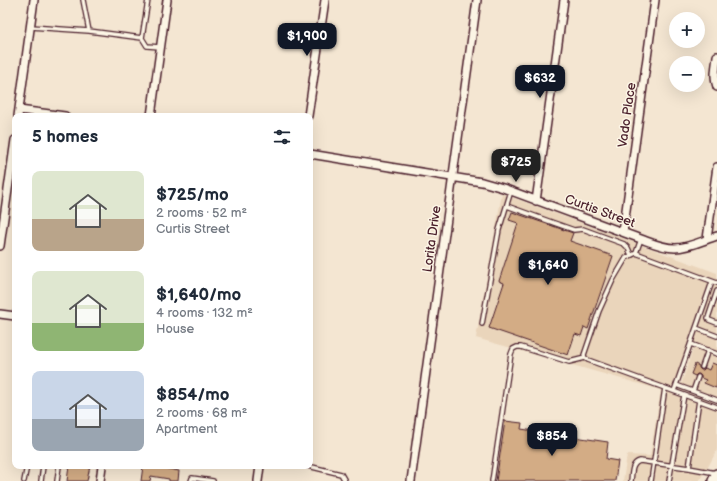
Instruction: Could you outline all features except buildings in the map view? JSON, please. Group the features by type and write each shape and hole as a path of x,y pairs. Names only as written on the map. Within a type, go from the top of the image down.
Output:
{"main road":[{"path":"714,481 717,474"}],"street":[{"path":"19,113 34,0"},
{"path":"151,113 167,0"},
{"path":"308,113 325,0"},
{"name":"Lorita Drive","path":"411,481 477,0"},
{"path":"536,200 564,0"},
{"name":"Vado Place","path":"623,232 655,0"},
{"path":"717,56 715,72 717,87"},
{"name":"Curtis Street","path":"313,154 482,182 511,191 664,247 676,248 717,236"},
{"path":"0,246 12,161"},
{"path":"707,239 717,167"},
{"path":"0,314 12,316"},
{"path":"100,481 102,469"},
{"path":"258,481 260,469"}],"lane":[{"path":"83,0 89,31"},
{"path":"148,0 142,38 147,46 160,47"},
{"path":"30,27 89,31 142,38"},
{"path":"482,324 499,230 511,191"},
{"path":"506,206 574,230 583,228 624,244 628,248 631,255"},
{"path":"585,358 584,355 606,295 621,265 626,258 636,252 641,239"},
{"path":"636,252 717,283"},
{"path":"674,391 712,282"},
{"path":"717,291 708,318 709,320 717,323"},
{"path":"696,328 717,336"},
{"path":"691,344 717,354"},
{"path":"492,481 512,349 517,347 569,362 585,358 717,407"},
{"path":"702,367 708,350"},
{"path":"693,391 698,377"},
{"path":"676,385 717,400"},
{"path":"651,481 665,388"},
{"path":"669,481 684,394"},
{"path":"689,468 699,400"},
{"path":"631,481 634,464 640,461 689,468 717,474"},
{"path":"313,467 341,474 345,481"},
{"path":"24,481 26,469"},
{"path":"41,481 43,469"},
{"path":"57,481 59,469"},
{"path":"191,481 192,478 213,481"}],"shaded area":[{"path":"502,194 717,273 717,402 680,388 695,343 678,388 717,403 717,450 699,481 623,481 627,455 650,456 661,390 476,338"}]}
